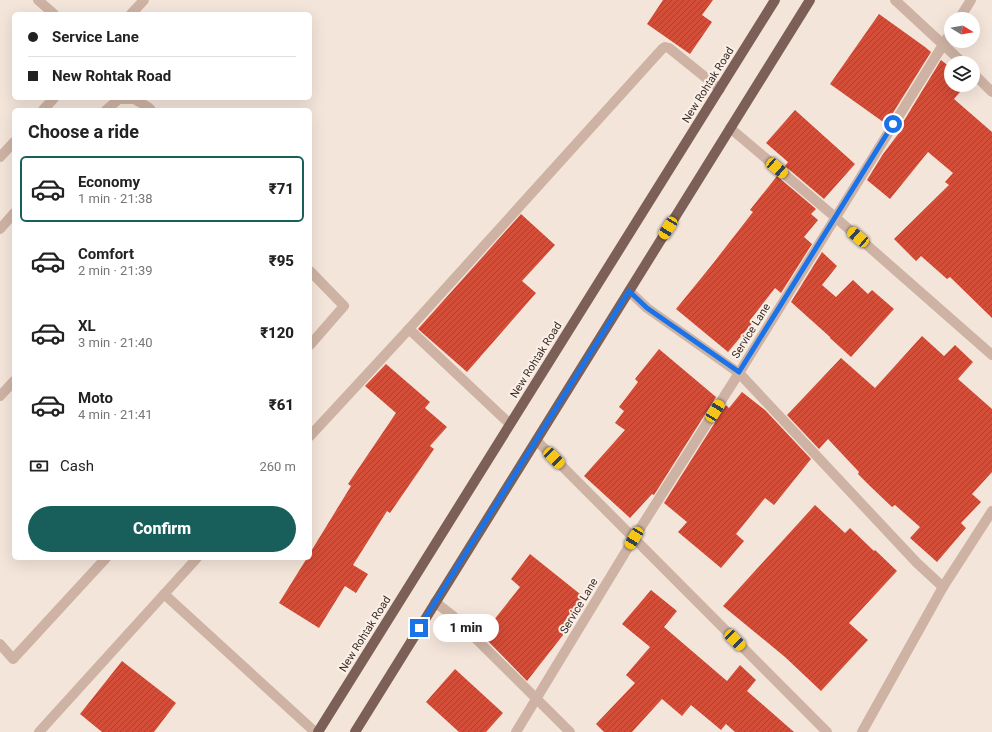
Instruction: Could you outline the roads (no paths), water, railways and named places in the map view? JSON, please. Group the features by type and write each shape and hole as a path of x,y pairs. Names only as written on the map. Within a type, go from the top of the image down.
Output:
{"main road":[{"name":"New Rohtak Road","path":"318,732 775,0"},
{"path":"355,732 810,0"}],"street":[{"path":"38,0 52,12"},
{"path":"133,12 144,0"},
{"path":"895,0 955,56"},
{"path":"963,12 971,0"},
{"name":"Service Lane","path":"516,732 634,538 943,44"},
{"path":"312,434 407,332 662,49 666,47 669,48 720,89"},
{"path":"980,80 992,92"},
{"path":"45,108 52,100"},
{"path":"108,108 118,100"},
{"path":"136,100 149,108"},
{"path":"730,128 835,217 992,355"},
{"path":"0,158 12,144"},
{"path":"0,229 12,215"},
{"path":"312,273 344,306 312,343"},
{"path":"629,291 647,308 739,372 917,563 943,587"},
{"path":"407,332 409,329 510,424"},
{"path":"0,396 12,383"},
{"path":"536,441 826,732"},
{"path":"862,732 943,587 992,511"},
{"path":"0,644 13,659 104,560"},
{"path":"39,732 195,560"},
{"path":"164,594 315,732"},
{"path":"435,602 453,616 536,700 570,732"}]}
